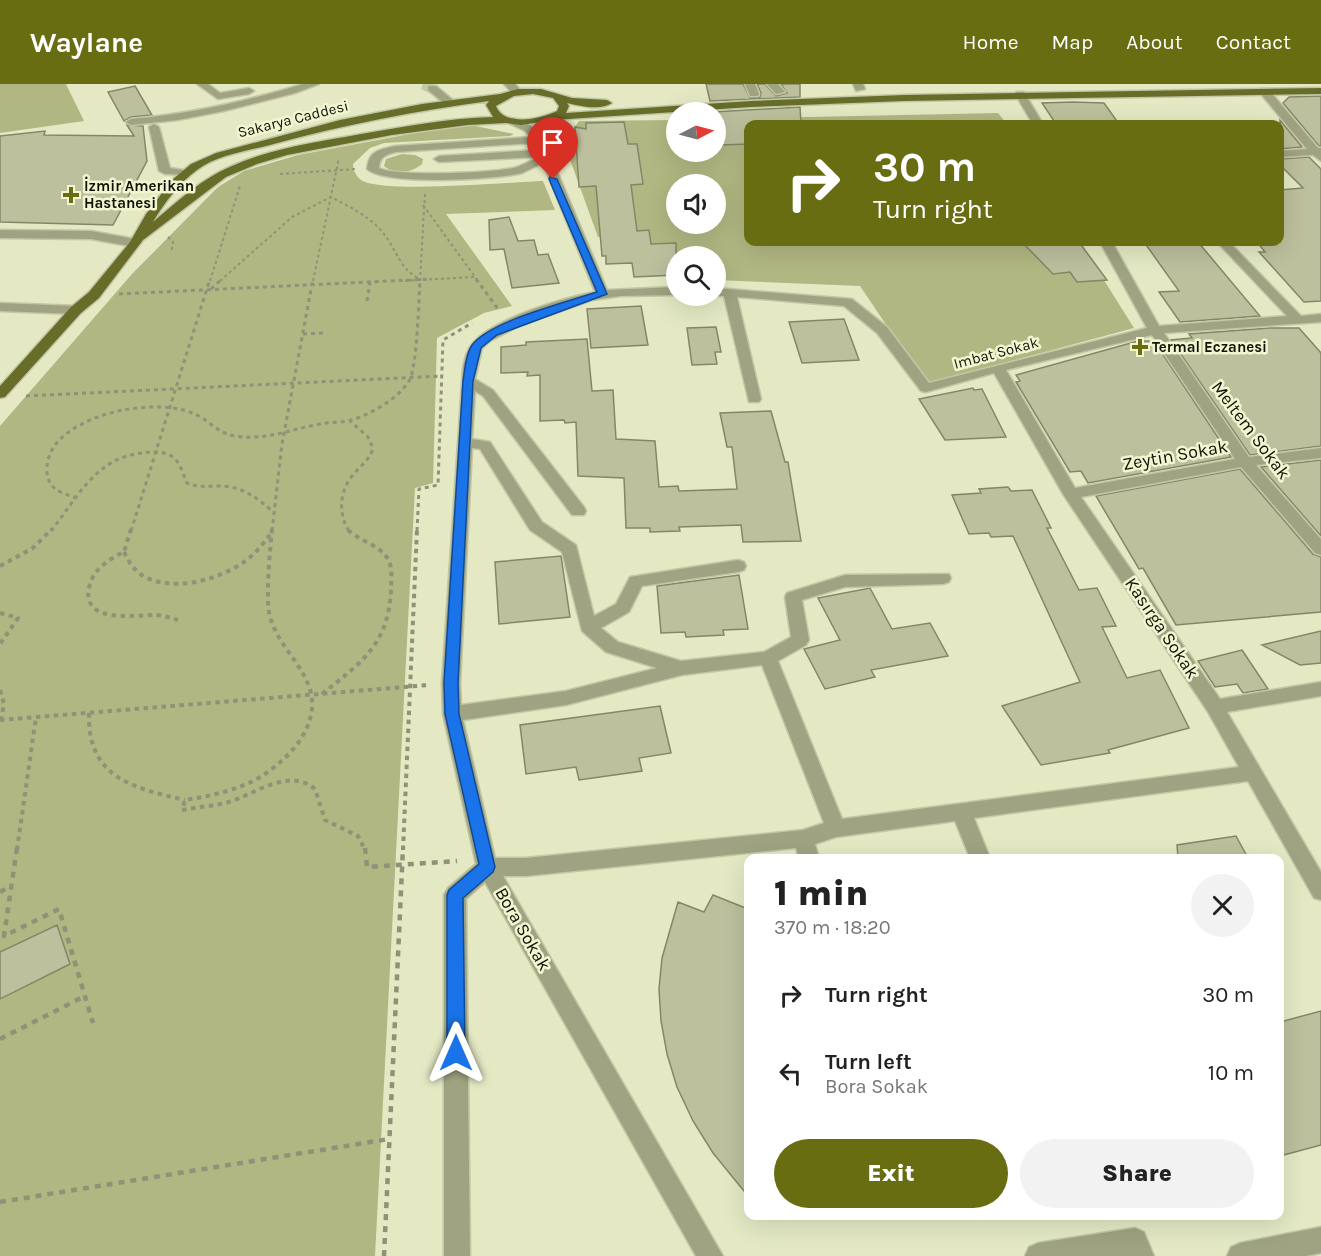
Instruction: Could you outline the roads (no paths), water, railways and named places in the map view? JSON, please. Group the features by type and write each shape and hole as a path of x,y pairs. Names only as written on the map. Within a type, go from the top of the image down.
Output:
{"main road":[{"path":"1007,85 1122,84"},
{"path":"517,92 546,92 574,102 597,104 859,87 938,86"},
{"path":"752,94 1321,91"},
{"name":"Sakarya Caddesi","path":"0,394 76,310 94,295 135,243 152,214 185,173 195,166 220,155 340,123 450,103 500,98 517,92"},
{"name":"Sakarya Caddesi","path":"135,243 201,189 244,165 300,150 425,126 471,120 530,122 553,117 752,94"},
{"path":"553,117 564,110 562,101 556,96"},
{"path":"500,98 491,105 491,110 494,115 507,120"}],"street":[{"path":"202,84 214,95 223,96 277,84"},
{"path":"509,84 517,92"},
{"path":"772,84 780,92"},
{"path":"131,122 164,120 232,108 308,85"},
{"path":"432,88 450,103"},
{"path":"1264,91 1319,153"},
{"path":"1020,94 1036,120"},
{"path":"553,117 541,131 539,140 543,156 602,294 666,291"},
{"path":"507,120 529,129 539,140"},
{"path":"154,127 165,171 185,173"},
{"path":"539,140 387,151 379,154 373,163 373,169 382,175 403,177 519,170 543,156"},
{"path":"438,146 438,175"},
{"path":"1284,154 1319,153"},
{"path":"439,159 543,156"},
{"path":"0,234 91,235 135,243"},
{"name":"Meltem Sokak","path":"1108,246 1155,330 1245,462 1321,549"},
{"path":"1226,246 1279,303 1310,319 1321,331"},
{"name":"Imbat Sokak","path":"726,293 847,302 882,330 926,388 1155,330 1310,319"},
{"name":"Bora Sokak","path":"602,294 520,321 493,333 477,346 472,359 468,381 451,683 452,714 487,867 710,1256"},
{"path":"726,303 754,399"},
{"path":"0,307 76,310"},
{"name":"Kasırga Sokak","path":"998,368 1071,494 1215,707 1321,891"},
{"path":"468,381 488,393 578,511"},
{"path":"465,443 484,445 536,526 570,549 588,627 612,647 681,668"},
{"name":"Zeytin Sokak","path":"1071,494 1245,462 1321,453"},
{"path":"588,627 623,609 636,581 738,566"},
{"path":"452,714 566,698 681,668 768,658 800,640 794,597 845,581 943,578"},
{"path":"768,658 836,828"},
{"path":"1215,707 1321,689"},
{"path":"457,1256 455,895 487,867 526,867 806,848 836,828 1251,773"},
{"path":"962,812 978,854"},
{"path":"1240,1256 1321,1240"},
{"path":"1038,1256 1135,1241 1141,1256"}],"tunnel":[{"path":"423,84 432,88"}],"place":[{"name":"İzmir Amerikan Hastanesi","path":"71,195"},
{"name":"Termal Eczanesi","path":"1140,347"}]}
